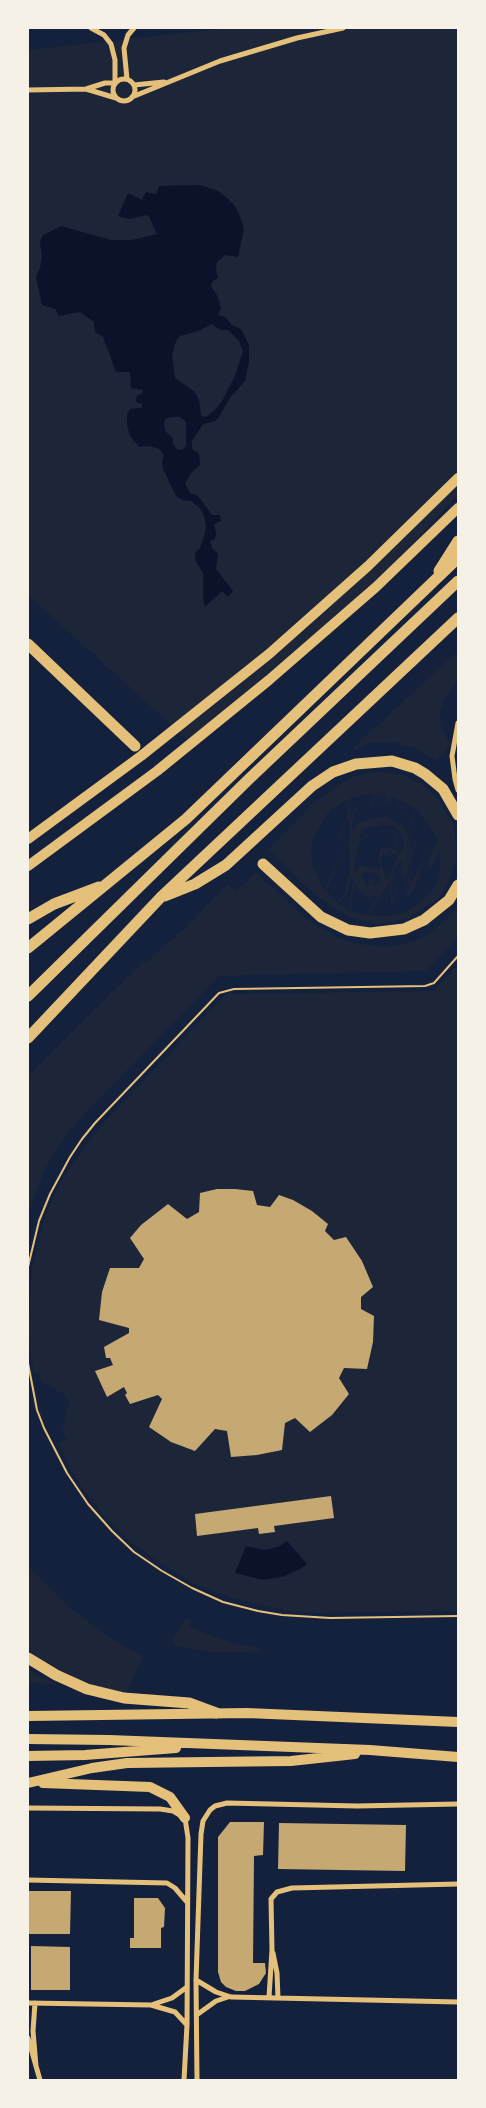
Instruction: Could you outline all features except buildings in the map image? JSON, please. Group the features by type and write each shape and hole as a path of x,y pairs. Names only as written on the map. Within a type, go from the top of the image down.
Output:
{"highway":[{"path":"28,839 141,756 269,654 368,566 458,478"},
{"path":"28,866 157,771 262,686 369,593 458,508"},
{"path":"430,586 458,541"},
{"path":"28,948 157,844 217,791 458,558"},
{"path":"28,996 249,778 458,581"},
{"path":"28,1038 161,897 458,618"},
{"path":"28,644 135,746"},
{"path":"161,897 195,884 218,870 250,845 312,786 333,772 356,764 392,761 415,768 443,789 458,815"},
{"path":"263,864 321,917 348,930 370,934 398,931 424,920 449,900 458,885"},
{"path":"28,919 33,914 108,884"},
{"path":"28,1658 56,1675 87,1689 124,1698 189,1703 216,1713"},
{"path":"28,1716 216,1713 323,1714 458,1722"},
{"path":"28,1739 370,1750 458,1757"},
{"path":"28,1756 140,1752 199,1744"},
{"path":"28,1782 92,1768 127,1763 307,1761 339,1757 370,1750"},
{"path":"28,1782 150,1787 170,1797 185,1818"}],"street":[{"path":"92,28 104,35 111,44 115,60 115,83 112,92 116,98"},
{"path":"127,79 124,48 128,35 134,28"},
{"path":"86,89 123,101 220,61 314,34 343,28"},
{"path":"28,90 86,89 127,79 134,85 135,90 132,97"},
{"path":"134,85 167,82"},
{"path":"458,723 452,756 454,779 458,790"},
{"path":"197,2080 198,2014 196,1980 202,1834 206,1815 215,1806 228,1803 357,1806 458,1804"},
{"path":"28,1808 160,1809 173,1811 185,1818 188,1838 188,1902 187,2025 184,2080"},
{"path":"28,1880 167,1883 182,1894 188,1902"},
{"path":"269,1997 272,1950 271,1899 277,1892 302,1889 458,1884"},
{"path":"272,1950 277,1973 278,1998"},
{"path":"196,1980 216,1992 231,1996 458,2002"},
{"path":"151,2005 172,1998 186,1987"},
{"path":"198,2014 216,2001 231,1996"},
{"path":"28,2003 151,2005 175,2012 187,2025"},
{"path":"35,2003 33,2031 36,2066"},
{"path":"28,2038 40,2080"}],"path":[{"path":"28,1267 39,1221 50,1194 62,1169 82,1139 219,993 229,989 425,986 434,982 458,956"},
{"path":"28,1363 38,1410 49,1438 67,1473 88,1504 112,1531 134,1552 162,1572 223,1602 258,1612 330,1618 458,1616"}],"shaded area":[{"path":"229,28 458,28 458,494 334,632 187,739 28,595 28,50"},
{"path":"200,185 218,191 235,206 244,229 238,257 225,255 217,262 218,278 213,281 211,286 217,295 221,308 218,315 225,317 232,325 241,329 249,345 249,361 245,381 229,399 219,417 215,421 203,424 192,441 192,449 199,454 200,465 191,473 185,483 190,493 198,496 212,515 220,515 221,521 214,524 215,539 210,541 212,548 218,554 216,569 233,591 228,597 222,591 205,607 203,600 203,573 195,560 195,553 200,548 204,537 206,527 204,516 200,508 191,501 182,500 176,496 163,469 164,455 159,449 150,446 139,447 130,436 127,414 130,409 142,408 142,404 136,402 137,395 142,394 143,390 131,388 130,372 116,372 103,337 95,332 94,322 80,312 59,316 55,309 42,305 36,277 42,256 40,242 43,235 61,226 111,240 132,240 157,234 148,215 129,219 118,216 128,193 142,200 146,192 156,194 159,186","holes":["211,324 221,330 228,330 239,341 243,351 235,376 222,401 206,417 201,415 199,400 195,392 175,378 172,356 176,341 180,336 201,330","180,417 186,422 186,446 182,450 177,449 173,444 173,438 166,432 165,419"]},
{"path":"458,651 458,679 446,697 440,712 442,729 450,744 444,754 436,760 415,748 395,743 372,742 354,750 354,747"},
{"path":"383,772 404,775 424,786 437,797 454,826 457,857 447,885 439,898 407,919 383,924 367,922 351,917 330,906 304,885 269,849 314,803 335,787 353,777 367,773","holes":["374,794 367,818 376,794 378,795 375,806 380,795 376,807 381,795 383,795 377,813 384,795 386,796 383,808 390,797 385,814 393,797 398,799 394,815 400,800 402,801 397,817 403,802 405,803 401,817 406,803 408,804 403,822 409,805 416,809 405,840 407,832 405,829 387,817 377,817 363,821 357,824 352,831 351,826 363,801 351,824 359,801 350,818 355,803 350,811 349,799","347,800 348,814 323,873 348,818 350,835 324,890 311,860 315,851 311,855 313,839 326,815 336,806 333,817 339,804","417,810 428,823 437,840 427,864 431,867 430,871 440,849 438,880 432,891 416,905 402,913 388,916 402,873 406,889 419,856 406,886 415,860 406,882 405,880 423,833 405,877 421,829 404,871 419,831 404,866 419,824 406,857 417,820 406,849 413,824 406,839","382,825 395,827 402,835 404,847 398,856 395,832 397,850 391,847 380,849 378,863 381,867 373,869 369,864 370,870 367,867 362,867 363,864 370,860 361,865 356,872 354,865 359,842 368,834 375,832 364,835 359,840 362,829","349,838 350,874 344,894 337,902 326,891","388,851 391,851 394,856 396,852 397,857 389,877 386,879 381,861 383,853 394,859 390,854 387,854","403,861 399,880 392,898 393,873 397,865","367,871 381,875 373,876 381,877 379,879 380,882 374,885 373,882 378,880 368,879 369,885 367,886 361,875","352,876 349,910 339,903 347,893","390,882 391,905 387,916 368,915","354,884 367,897 378,896 366,915 351,911"]},
{"path":"432,844 413,892 408,896 406,889 416,868 408,891 427,849 415,883"},
{"path":"256,872 302,915 340,939 359,944 387,947 415,941 432,932 458,909 458,938 425,971 219,976 77,1122 61,1142 45,1169 28,1214 28,1076 144,961 146,963 189,924 228,884 235,891"},
{"path":"458,964 458,1611 319,1613 287,1611 229,1597 195,1584 160,1563 130,1541 103,1515 80,1485 57,1444 67,1439 62,1429 66,1409 70,1406 63,1392 59,1393 50,1385 42,1383 39,1373 34,1373 28,1336 32,1268 46,1213 65,1175 99,1128 226,994 434,991"},
{"path":"287,1541 307,1564 300,1569 282,1577 263,1580 235,1573 246,1546 265,1550 278,1547"},
{"path":"28,1566 74,1611 108,1637 143,1656 127,1692 110,1690 61,1673 28,1650"},
{"path":"185,1619 191,1619 189,1627 199,1631 231,1642 266,1650 211,1652 176,1646 173,1640"},
{"path":"28,1668 38,1676 57,1684 28,1683"}]}
